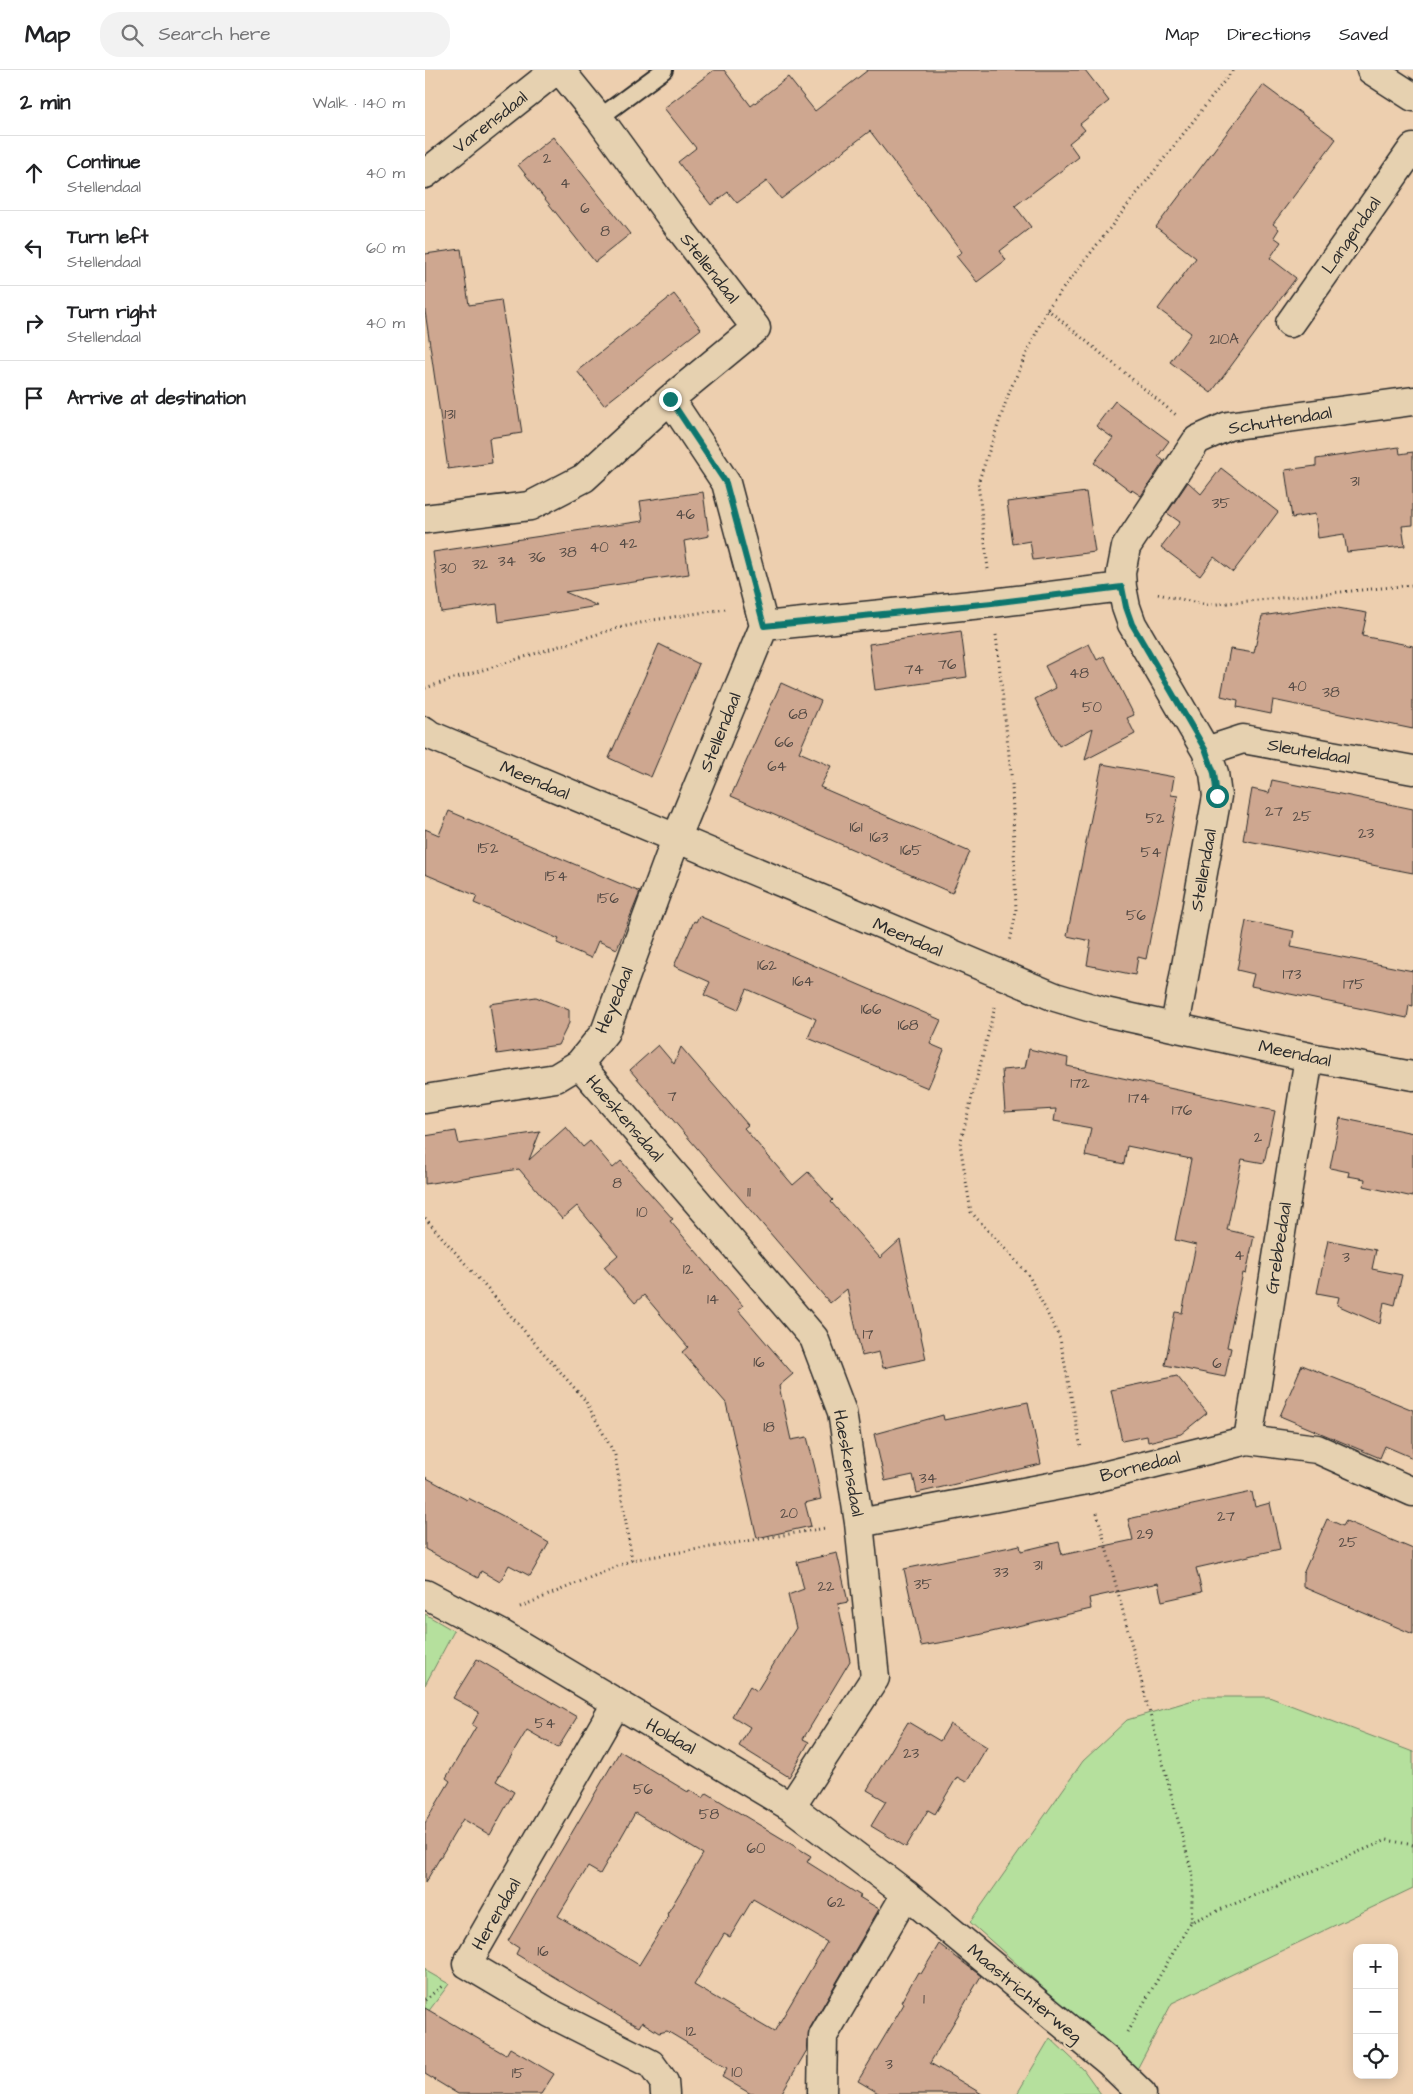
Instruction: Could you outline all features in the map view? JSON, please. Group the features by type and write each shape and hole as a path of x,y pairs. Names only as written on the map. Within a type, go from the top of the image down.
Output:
{"street":[{"name":"Varensdaal","path":"425,174 556,70"},
{"path":"560,70 599,118"},
{"path":"1371,70 1413,97"},
{"name":"Stellendaal","path":"425,519 530,506 584,478 670,399 756,328 671,217 599,118"},
{"name":"Langendaal","path":"1290,323 1413,148"},
{"path":"670,399 726,483 761,615 992,603 1122,587"},
{"name":"Schuttendaal","path":"1122,587 1121,573 1126,547 1197,440 1228,426 1413,401"},
{"name":"Stellendaal","path":"1122,587 1132,624 1206,751 1214,773 1217,796 1175,1026"},
{"name":"Stellendaal","path":"676,839 761,615"},
{"name":"Meendaal","path":"425,731 430,735 676,839 1055,997 1105,1012 1309,1057 1413,1076"},
{"name":"Sleuteldaal","path":"1206,751 1243,740 1413,770"},
{"name":"Heyedaal","path":"425,1099 556,1078 579,1064 605,1032 676,839"},
{"name":"Grebbedaal","path":"1248,1440 1309,1057"},
{"name":"Haeskensdaal","path":"579,1064 814,1338 842,1412 859,1523 875,1678 791,1807"},
{"name":"Bornedaal","path":"859,1523 1087,1480 1248,1440 1317,1449 1413,1492"},
{"name":"Holdaal","path":"425,1594 503,1635 791,1807 907,1894"},
{"name":"Herendaal","path":"616,1704 467,1964 549,2013 651,2064 664,2082 665,2094"},
{"path":"823,2094 823,2036 907,1894"},
{"name":"Maastrichterweg","path":"907,1894 1109,2062 1142,2094"}],"lane":[{"path":"599,118 664,70"}],"path":[{"path":"1109,2062 1191,1922 1193,1877 1087,1480 1060,1339 1028,1274 971,1212 960,1144 1017,912 1012,783 978,483 1010,390 1047,309 1233,70"},
{"path":"1047,309 1203,437"},
{"path":"1122,587 1207,605 1413,585"},
{"path":"425,688 622,627 653,620 761,615"},
{"path":"425,1218 585,1400 615,1455 632,1560"},
{"path":"503,1635 521,1605 632,1560 859,1523"},
{"path":"1191,1922 1387,1840 1413,1844"}],"green space":[{"path":"425,1614 454,1631 425,1685"},
{"path":"1203,1697 1269,1697 1413,1752 1413,1888 1172,2003 1136,2071 970,1922 1083,1761 1127,1720"},
{"path":"425,1968 428,1972 449,1984 425,2016"},
{"path":"1050,2038 1083,2069 1101,2094 1017,2094"}],"building":[{"path":"714,70 724,70 751,106 788,77 815,111 868,70 1085,70 1109,101 1080,124 1085,130 1069,143 1079,157 1015,206 1031,227 1000,251 1006,260 977,282 956,256 962,252 870,131 781,199 767,181 737,203 728,192 711,205 678,162 696,148 664,108"},
{"path":"1263,85 1336,139 1273,224 1279,229 1274,237 1281,242 1270,258 1296,278 1211,393 1170,362 1191,333 1158,309 1196,258 1156,227"},
{"path":"553,137 630,234 595,262 518,165"},
{"path":"461,249 469,305 501,300 522,433 489,438 492,463 448,469 425,311 425,254"},
{"path":"674,294 701,329 604,405 577,371"},
{"path":"1115,401 1169,441 1158,456 1164,461 1141,496 1131,491 1094,463 1113,438 1096,426"},
{"path":"1399,447 1400,454 1413,452 1413,525 1402,526 1405,546 1347,552 1344,534 1318,538 1315,514 1292,518 1285,470 1316,466 1316,459"},
{"path":"1221,468 1278,512 1233,572 1214,557 1200,576 1161,547 1180,522 1167,513 1188,482 1201,494"},
{"path":"703,492 709,536 684,541 689,574 565,592 598,606 499,622 497,604 441,612 433,552 643,521 640,501"},
{"path":"1086,492 1095,552 1033,560 1030,541 1013,544 1007,502"},
{"path":"1326,606 1367,613 1362,636 1413,646 1413,729 1273,700 1271,714 1237,707 1238,700 1221,696 1230,649 1254,653 1262,616"},
{"path":"961,631 967,677 875,690 869,644"},
{"path":"659,644 699,664 651,777 609,758"},
{"path":"1089,644 1097,660 1104,656 1134,715 1127,718 1135,734 1085,760 1093,728 1059,746 1035,699 1056,688 1045,666"},
{"path":"781,683 821,701 799,752 831,766 820,787 970,852 952,893 731,796"},
{"path":"1102,764 1174,777 1171,795 1178,796 1146,959 1138,957 1135,975 1087,965 1091,941 1067,936"},
{"path":"1272,780 1413,809 1413,873 1243,840 1252,789 1269,793"},
{"path":"449,811 640,892 617,949 598,941 591,958 557,943 559,939 474,903 477,896 425,874 425,829 439,835"},
{"path":"699,916 941,1020 930,1044 944,1050 928,1088 808,1038 816,1019 747,989 738,1010 704,995 710,982 674,966 694,921 696,922"},
{"path":"1246,921 1294,931 1291,947 1413,971 1413,1006 1409,1005 1407,1018 1251,986 1254,974 1237,970"},
{"path":"536,997 569,1010 569,1023 558,1045 497,1054 490,1004"},
{"path":"658,1045 674,1064 681,1047 748,1125 744,1128 793,1185 808,1172 833,1200 831,1202 880,1258 900,1240 926,1359 883,1368 879,1352 862,1356 847,1289 830,1303 630,1070"},
{"path":"1029,1049 1068,1058 1067,1066 1275,1111 1264,1163 1242,1159 1227,1230 1254,1236 1246,1274 1243,1273 1227,1347 1231,1348 1225,1377 1165,1365 1175,1312 1182,1313 1196,1245 1175,1240 1191,1159 1127,1146 1124,1164 1085,1156 1091,1128 1054,1121 1056,1109 1005,1112 1002,1070 1025,1068"},
{"path":"1340,1118 1413,1133 1413,1197 1364,1186 1365,1179 1348,1176 1349,1172 1330,1168"},
{"path":"566,1127 583,1147 590,1141 613,1168 621,1161 673,1219 670,1221 743,1306 738,1310 793,1374 779,1386 791,1440 807,1437 815,1468 821,1499 805,1503 811,1526 757,1538 726,1403 682,1352 688,1347 644,1295 635,1303 604,1267 618,1255 577,1206 562,1219 519,1169 425,1184 425,1136 456,1131 459,1144 540,1132 529,1160"},
{"path":"1328,1240 1376,1250 1372,1269 1402,1275 1395,1305 1384,1302 1380,1324 1337,1305 1339,1297 1317,1293"},
{"path":"1302,1365 1413,1410 1413,1458 1385,1446 1380,1458 1280,1416"},
{"path":"1177,1376 1207,1413 1181,1434 1148,1442 1147,1436 1122,1441 1111,1390"},
{"path":"1028,1402 1041,1464 917,1493 913,1475 885,1481 874,1434 943,1415 944,1420"},
{"path":"425,1477 467,1500 468,1498 507,1518 549,1543 530,1576 509,1565 500,1582 481,1571 478,1578 425,1549"},
{"path":"1252,1492 1255,1507 1270,1503 1280,1549 1196,1568 1202,1592 1162,1601 1158,1583 1089,1598 1091,1609 961,1639 921,1646 904,1569 1020,1545 1021,1551 1059,1542 1062,1555 1133,1540 1128,1519"},
{"path":"1327,1519 1343,1526 1346,1521 1413,1549 1413,1634 1303,1587 1303,1574"},
{"path":"837,1553 848,1602 838,1604 850,1661 803,1739 809,1742 789,1777 739,1746 750,1727 732,1716 750,1686 757,1691 796,1628 788,1595 804,1589 797,1562"},
{"path":"477,1659 577,1717 558,1748 527,1730 496,1781 514,1792 490,1835 463,1819 425,1883 425,1823 450,1781 446,1778 476,1727 472,1725 479,1712 453,1698"},
{"path":"908,1722 940,1741 950,1724 987,1747 966,1782 957,1777 935,1814 928,1810 906,1847 871,1826 886,1801 867,1790"},
{"path":"620,1751 688,1792 689,1790 703,1798 707,1793 811,1856 807,1862 879,1909 810,2028 807,2050 781,2094 751,2094 722,2077 727,2068 712,2058 667,2031 659,2033 642,2022 639,2027 627,2021 516,1954 519,1948 508,1941","holes":["635,1813 703,1854 667,1914 669,1916 639,1965 558,1916 588,1867 600,1874","753,1899 827,1942 774,2032 694,1985 724,1934 730,1937"]},
{"path":"939,1944 981,1976 930,2063 982,2094 880,2094 858,2081 904,2004 901,2002 918,1972 921,1974"},
{"path":"425,2008 506,2055 510,2048 554,2074 541,2094 458,2094 425,2074"}],"route":[{"path":"670,399 726,483 764,626 992,603 1122,587 1132,624 1206,751 1214,773 1217,796"}]}
